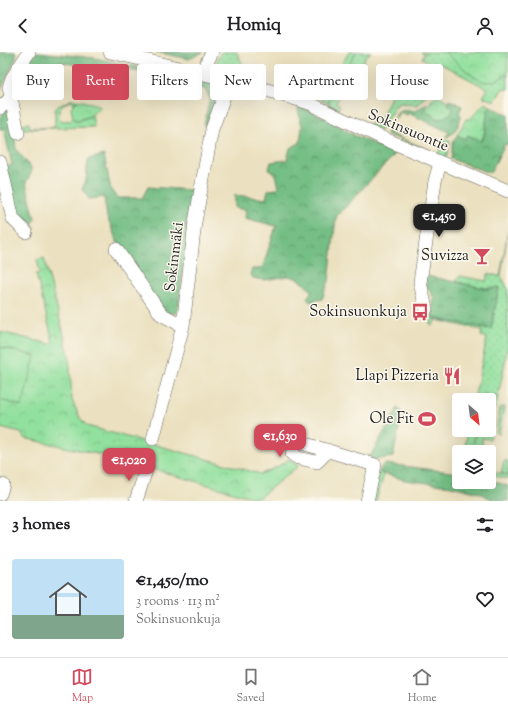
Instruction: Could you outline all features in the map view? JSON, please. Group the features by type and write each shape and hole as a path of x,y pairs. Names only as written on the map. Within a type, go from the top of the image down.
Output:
{"street":[{"path":"18,133 9,86 12,78 29,52"},
{"name":"Sokinsuontie","path":"110,52 160,64"},
{"path":"202,72 212,52"},
{"name":"Sokinsuontie","path":"266,89 309,103 380,137 508,191"},
{"path":"0,108 11,98"},
{"name":"Sokinmäki","path":"153,439 183,326 196,222 211,137 223,100"},
{"path":"0,162 13,219 26,232"},
{"path":"426,309 420,282 435,181 440,163"},
{"path":"116,249 161,314 183,326"},
{"path":"327,450 375,465 367,501"},
{"path":"136,501 146,470"}],"green space":[{"path":"0,52 16,52 16,58 0,91"},
{"path":"37,52 94,58 123,64 72,64 61,62 26,64"},
{"path":"156,52 203,52 189,59"},
{"path":"221,52 237,52 242,64 217,64 216,62"},
{"path":"349,52 356,52 349,64 342,64"},
{"path":"356,52 371,52 365,57 363,64 349,64"},
{"path":"421,52 445,52 465,69 497,80 508,74 508,90 503,88 495,101 483,97 488,89 443,64 429,64 422,58 424,54"},
{"path":"445,52 508,52 508,74 493,81 483,81 472,75"},
{"path":"129,65 137,67 137,71 129,69"},
{"path":"202,81 210,82 210,98 205,89 202,88"},
{"path":"210,98 210,100 215,100 206,126 204,125"},
{"path":"443,98 449,102 448,105 453,109 450,114 440,119 425,111 432,100 443,100"},
{"path":"72,99 78,101 73,103 70,101 65,104 59,112 59,118 64,121 73,118 79,121 92,115 94,127 24,129 22,124 29,123 30,128 55,127 55,110 58,106"},
{"path":"78,100 99,105 100,107 90,116 75,121 71,107"},
{"path":"321,100 330,100 328,103"},
{"path":"328,100 338,100 336,103 340,106 338,109 329,105"},
{"path":"390,100 422,100 417,105 401,103 396,105 380,131 369,125 371,122 377,126"},
{"path":"450,100 462,106 459,113 461,116 456,129 452,134 446,137 449,132 408,113 407,115 400,112 397,119 395,118 396,114 401,110 416,111 427,103 426,106 440,119 451,113 453,109 447,105"},
{"path":"485,103 490,106 487,114 485,132 481,141 468,135 465,139 457,135 466,119 470,119"},
{"path":"300,106 325,118 352,134 395,154 336,217 329,281 322,299 310,302 307,298 312,291 299,279 288,276 264,280 253,278 250,275 252,269 262,269 276,226 245,218 246,210 235,208 235,195 266,199 268,190 277,189 279,187 276,175 269,169 271,162 287,160 290,148 300,143 302,126 298,109"},
{"path":"490,106 508,115 508,145 505,144 490,173 451,159 453,143 457,135 465,139 467,135 482,141"},
{"path":"8,109 13,125 16,149 31,168 31,174 26,182 35,219 32,224 15,210 5,167 12,165 4,129 0,129 0,117"},
{"path":"389,126 391,126 388,133 438,154 444,141 450,140 447,156 445,157 386,134"},
{"path":"104,155 111,190 117,198 142,198 148,187 192,190 178,311 173,314 165,312 119,246 107,217 104,197 89,199 82,189 86,181 88,159"},
{"path":"508,231 501,276 508,289 508,346 498,397 496,397 496,393 475,393 487,338 481,336 482,330 435,320 433,326 430,324 432,318 491,329 499,288 477,287 456,281 460,276 486,281 488,274 500,276"},
{"path":"44,258 69,355 72,400 80,418 87,426 261,474 277,467 289,459 298,466 257,499 111,457 24,438 21,433 0,428 0,332 50,344 53,342 36,274 40,273 37,260"},
{"path":"427,276 489,289 499,287 491,329 432,318 434,298 426,285"},
{"path":"0,347 35,356 22,406 0,400"},
{"path":"496,397 498,397 496,408"},
{"path":"500,407 504,407 499,434 496,433"},
{"path":"398,408 402,413 393,457 368,460"},
{"path":"467,437 475,437 473,445 465,445"},
{"path":"475,437 490,437 490,439 482,438 482,445 473,445"},
{"path":"504,461 508,461 508,475 501,473"},
{"path":"386,464 452,472 452,486 405,480 379,472 382,466"},
{"path":"379,472 384,474 376,501 371,501"},
{"path":"496,472 508,475 508,479 496,476"},
{"path":"496,482 508,486 508,501 495,501 480,493 464,489 496,489"}],"place":[{"name":"Suvizza","path":"482,256"},
{"name":"Sokinsuonkuja","path":"420,312"},
{"name":"Llapi Pizzeria","path":"452,376"},
{"name":"Ole Fit","path":"427,419"}]}
